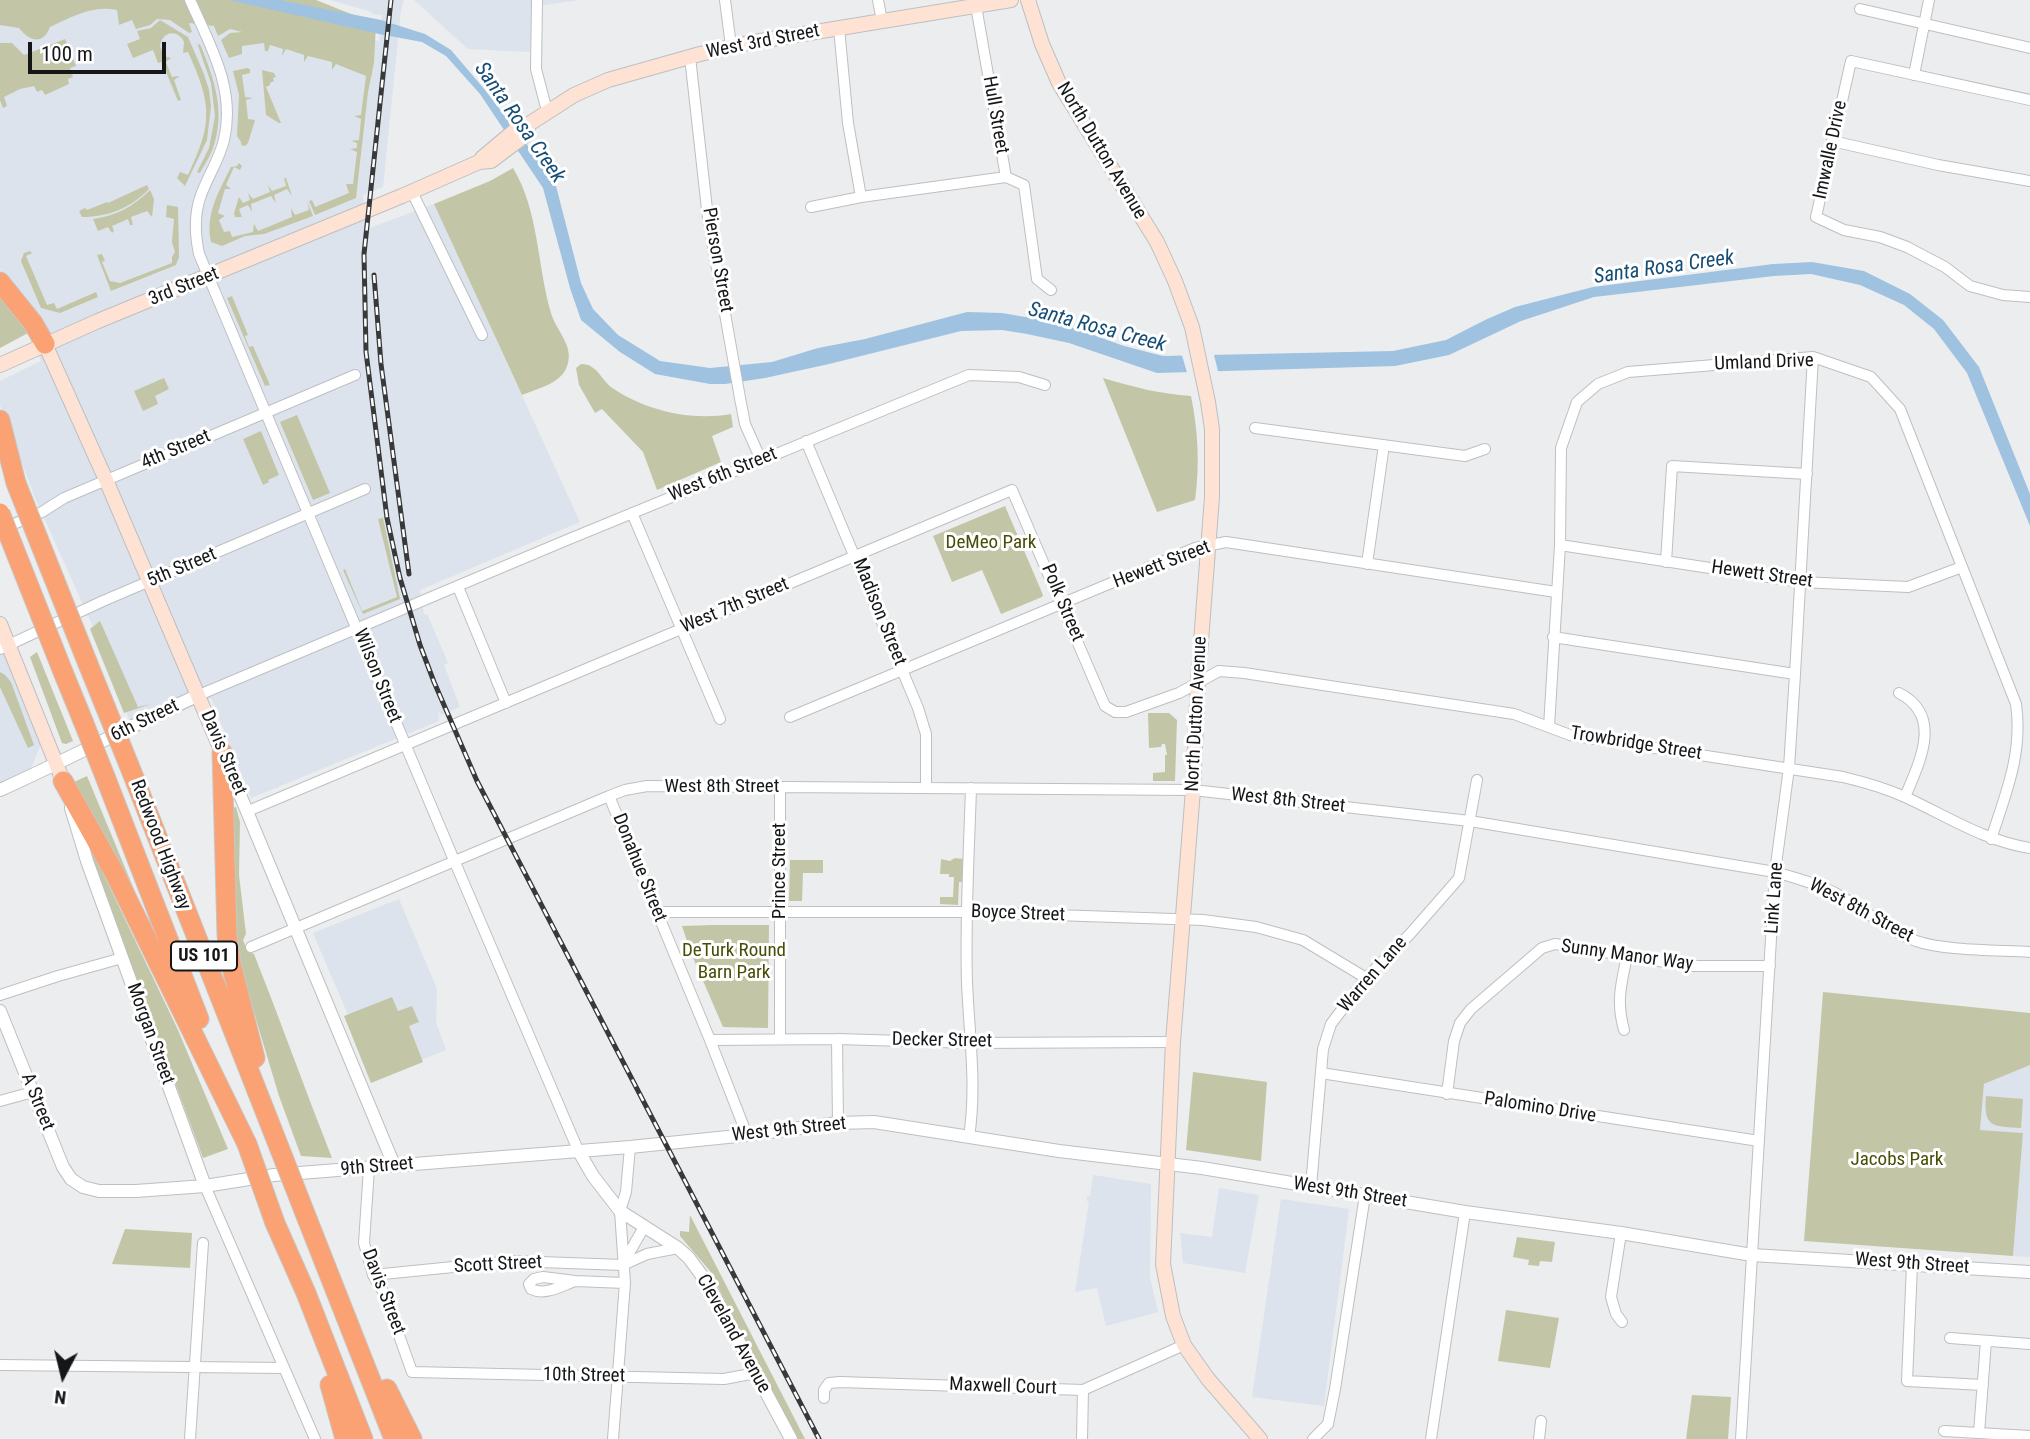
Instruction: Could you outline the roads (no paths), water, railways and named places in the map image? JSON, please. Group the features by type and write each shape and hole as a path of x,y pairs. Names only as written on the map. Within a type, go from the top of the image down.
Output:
{"highway":[{"path":"0,282 33,323 45,344"},
{"path":"0,420 16,482"},
{"name":"Redwood Highway","path":"0,447 129,765 394,1439"},
{"name":"Redwood Highway","path":"0,513 106,779 275,1223 306,1293 363,1439"},
{"path":"222,752 227,935 231,964 278,1147"},
{"path":"59,773 115,874 247,1144"},
{"path":"328,1268 412,1439"},
{"path":"306,1293 345,1439"}],"main road":[{"name":"West 3rd Street","path":"368,211 479,162 519,127 530,124 574,94 599,83 731,46 1010,0"},
{"name":"North Dutton Avenue","path":"1028,0 1042,44 1059,83 1157,243 1192,327 1208,402 1213,463 1193,790 1173,1042 1163,1264 1173,1316 1184,1345 1208,1379 1260,1439"},
{"name":"3rd Street","path":"0,365 368,211"},
{"name":"Davis Street","path":"45,344 222,752"},
{"name":"Morgan Street","path":"0,624 4,647 59,773"}],"street":[{"name":"Wilson Street","path":"190,0 223,80 227,117 221,150 201,197 195,236 199,254 578,1150"},
{"path":"537,0 536,69 547,111"},
{"path":"725,0 731,46"},
{"path":"878,0 882,21"},
{"path":"1930,0 1914,75 2030,100"},
{"name":"Hull Street","path":"976,6 1006,177 1024,185 1037,279 1051,290"},
{"path":"1860,9 2030,48"},
{"path":"839,28 848,123 860,197"},
{"name":"Pierson Street","path":"690,57 708,218 745,424 761,460"},
{"name":"Imwalle Drive","path":"1914,75 1850,61 1816,217 1844,230 1880,237 1907,247 1945,267 1970,286 2003,295 2030,297"},
{"path":"1832,141 2030,181"},
{"path":"811,207 860,197 1006,177"},
{"path":"412,192 482,335"},
{"name":"Link Lane","path":"1741,1439 1776,872 1789,768 1813,357"},
{"name":"Umland Drive","path":"1549,727 1560,545 1561,448 1577,402 1598,384 1628,372 1813,357 1871,377 1900,409 2016,704 2019,725 2014,767 1991,839"},
{"name":"4th Street","path":"0,530 42,512 64,498 355,375"},
{"name":"West 6th Street","path":"408,608 969,375 1019,377 1045,385"},
{"path":"1255,428 1465,456 1485,449"},
{"name":"Madison Street","path":"806,441 903,671 926,734 926,788"},
{"path":"1367,564 1384,445"},
{"path":"1666,562 1672,466 1807,474"},
{"name":"5th Street","path":"4,647 365,489"},
{"name":"West 7th Street","path":"248,811 1012,490"},
{"name":"Polk Street","path":"1012,490 1105,706 1115,712"},
{"path":"632,513 720,719"},
{"name":"Hewett Street","path":"790,717 1195,548 1226,542 1556,592"},
{"name":"Hewett Street","path":"1560,545 1801,582 1908,587 1962,567"},
{"path":"458,587 506,703"},
{"name":"6th Street","path":"0,790 59,773 159,713 408,608"},
{"path":"1553,637 1795,674"},
{"name":"Trowbridge Street","path":"1115,712 1126,712 1179,693 1219,671 1244,673 1514,714 1570,735 1789,768 1873,784 1905,797 1967,830 2030,848"},
{"path":"1899,693 1911,699 1921,711 1926,735 1922,755 1905,797"},
{"name":"Davis Street","path":"222,752 296,928 337,1037 394,1165"},
{"name":"Morgan Street","path":"59,773 87,861 205,1186 315,1439"},
{"name":"Warren Lane","path":"1311,1186 1321,1073 1331,1024 1366,978 1410,934 1459,878 1477,780"},
{"name":"West 8th Street","path":"251,947 609,796 647,786 1193,790 1470,821 1776,872 1834,893 1881,924 1920,942 2030,952"},
{"name":"Prince Street","path":"780,787 780,1039"},
{"path":"969,1137 972,1043 966,912 971,788"},
{"name":"Donahue Street","path":"609,796 747,1135"},
{"name":"Boyce Street","path":"657,912 966,912 1184,919 1256,927 1303,940 1366,978"},
{"name":"Sunny Manor Way","path":"1447,1094 1454,1041 1460,1023 1471,1009 1542,948 1555,944 1690,966 1770,966"},
{"path":"1624,1030 1619,996 1627,956"},
{"path":"0,995 122,958"},
{"name":"A Street","path":"0,1011 62,1167 71,1180 83,1187"},
{"path":"837,1039 838,1123"},
{"name":"Decker Street","path":"710,1040 1173,1042"},
{"name":"Palomino Drive","path":"1321,1073 1759,1141"},
{"path":"0,1101 33,1092"},
{"name":"West 9th Street","path":"672,1142 838,1123 874,1122 1059,1151 1167,1163 1465,1212 1621,1233 1752,1255 2030,1272"},
{"name":"9th Street","path":"83,1187 99,1191 136,1191 205,1186 274,1175 672,1142"},
{"path":"613,1439 625,1283 620,1211 626,1192 630,1147"},
{"name":"Cleveland Avenue","path":"578,1150 593,1176 620,1211 689,1258 708,1284 792,1439"},
{"name":"Davis Street","path":"369,1168 364,1243 373,1275 384,1293 412,1372"},
{"path":"1326,1439 1365,1195"},
{"path":"1431,1439 1465,1212"},
{"path":"623,1265 644,1227"},
{"path":"1621,1233 1611,1297 1616,1314 1622,1322"},
{"path":"190,1439 203,1243"},
{"path":"623,1265 647,1254 678,1248"},
{"name":"Scott Street","path":"373,1275 513,1261 623,1265"},
{"path":"1912,1265 1906,1381 1983,1385"},
{"path":"575,1281 625,1283"},
{"path":"1950,1338 2030,1344"},
{"path":"1979,1433 1986,1341"},
{"name":"Maxwell Court","path":"824,1398 824,1390 829,1383 840,1382 1083,1390 1184,1345"},
{"path":"0,1364 284,1368"},
{"name":"10th Street","path":"412,1372 724,1378 755,1373"},
{"path":"1082,1439 1083,1390"},
{"path":"1539,1439 1541,1421"},
{"path":"1313,1439 1328,1424"},
{"path":"1944,1431 2030,1436"}],"water":[{"path":"229,0 280,0 381,20 425,34 451,50 485,90 556,186 581,283 593,309 618,335 660,361 710,368 772,362 818,348 865,339 967,312 1002,313 1060,323 1124,346 1163,356 1393,351 1446,340 1515,307 1593,287 1773,264 1812,262 1864,271 1910,294 1943,320 1979,367 2030,494 2030,526 1967,373 1934,329 1904,305 1860,285 1811,274 1594,297 1521,321 1449,355 1395,366 1157,373 1069,343 1002,330 961,331 829,364 725,384 710,384 655,374 620,352 581,320 543,188 480,94 446,56 422,42"}],"railway":[{"path":"391,0 364,254 366,352 387,518 400,578 434,682 477,781 819,1439"},
{"path":"374,275 381,364 409,574"}],"water label":[{"name":"Santa Rosa Creek","path":"519,123"},
{"name":"Santa Rosa Creek","path":"1664,268"},
{"name":"Santa Rosa Creek","path":"1097,328"}],"park label":[{"name":"DeMeo Park","path":"991,543"},
{"name":"DeTurk Round Barn Park","path":"734,962"},
{"name":"Jacobs Park","path":"1897,1160"}]}
